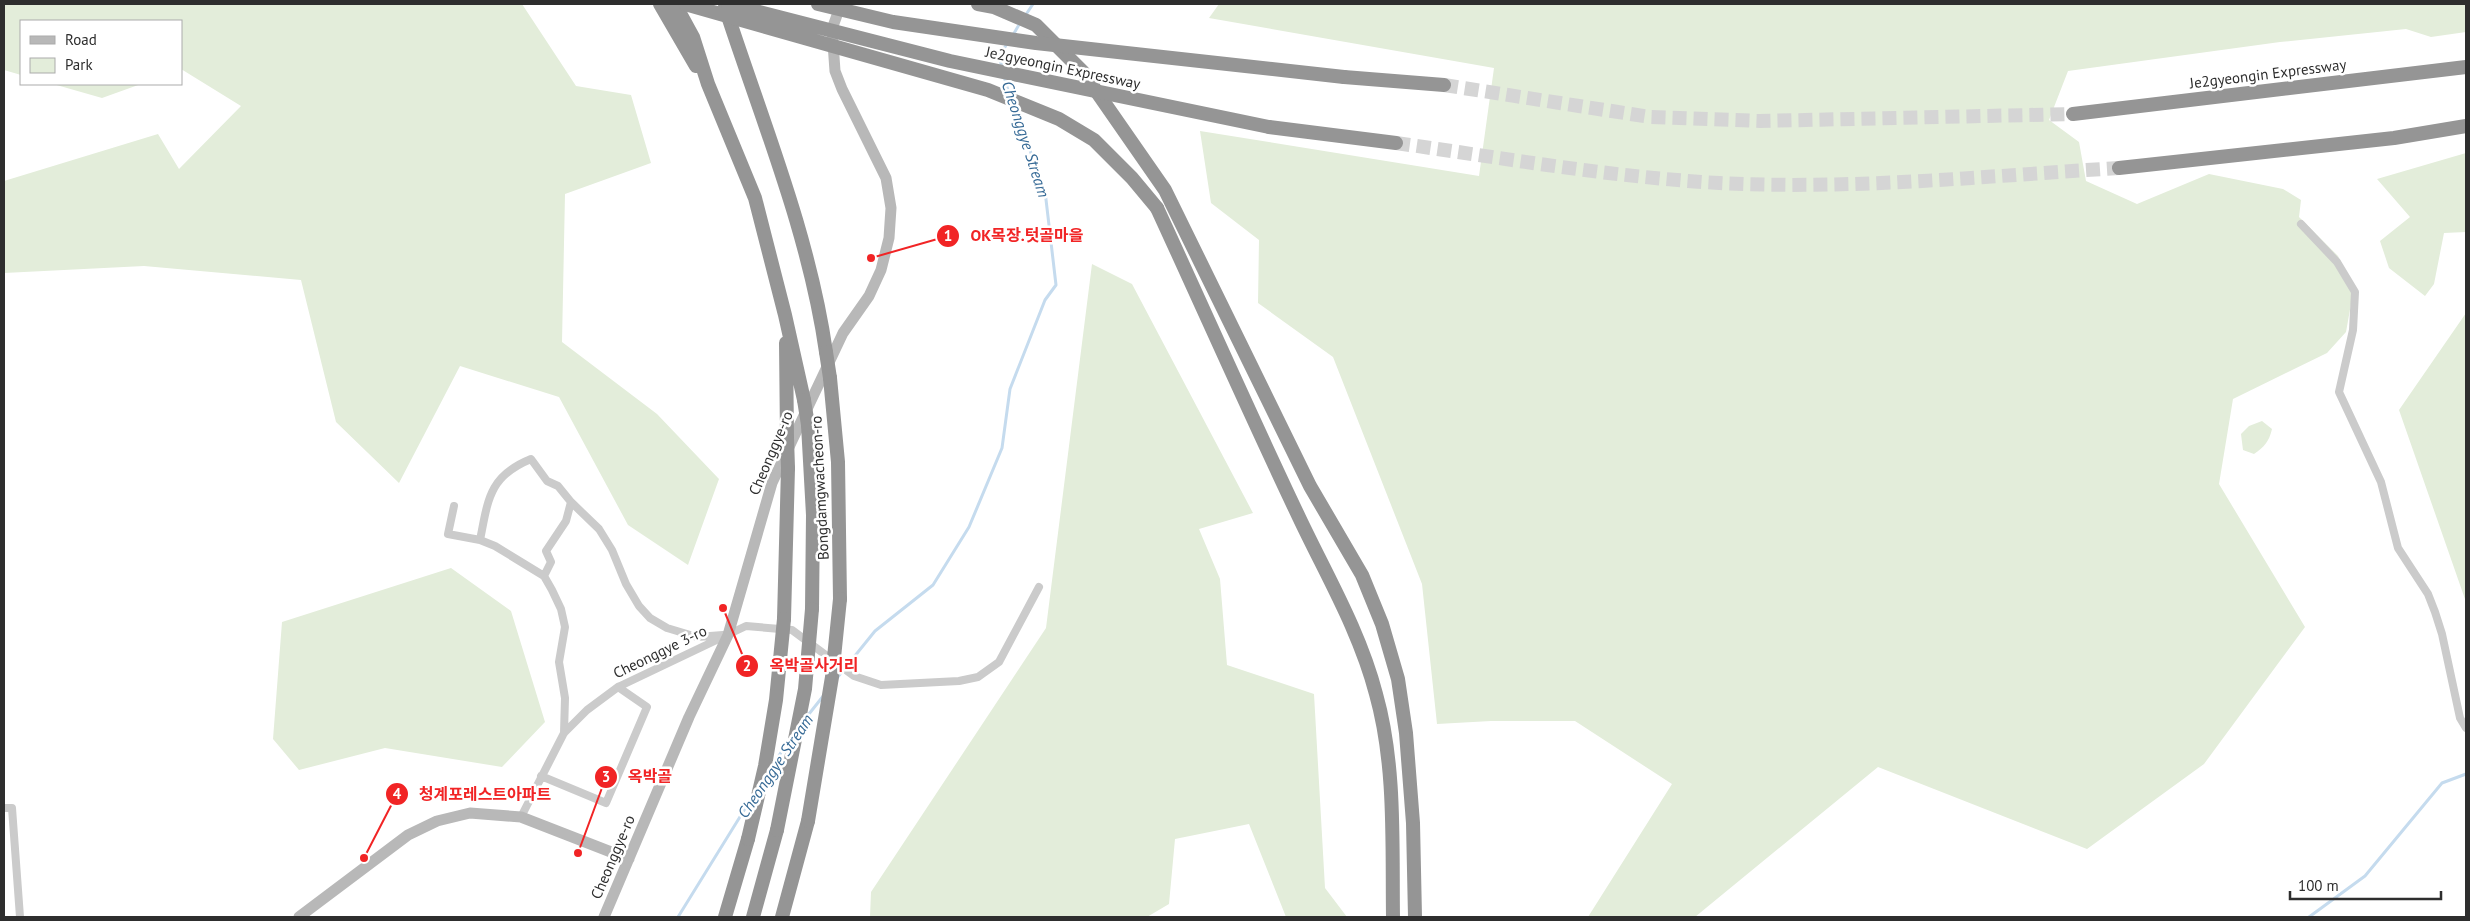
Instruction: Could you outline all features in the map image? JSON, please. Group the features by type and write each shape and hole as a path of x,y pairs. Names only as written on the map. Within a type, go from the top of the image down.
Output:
{"highway":[{"name":"Bongdamgwacheon-ro","path":"660,4 708,84"},
{"name":"Bongdamgwacheon-ro","path":"675,4 693,37 708,84 755,198 785,315 808,425 812,515 812,609 805,689 777,830 753,917"},
{"path":"685,4 988,90 1059,119 1094,140 1132,178 1157,208 1297,515 1335,586 1363,652 1376,694 1385,734 1392,820 1393,917"},
{"name":"Bongdamgwacheon-ro","path":"715,4 744,65"},
{"name":"Bongdamgwacheon-ro","path":"724,4 800,232 819,306 830,378 838,462 840,599 832,678 808,821 782,917"},
{"name":"Je2gyeongin Expressway","path":"728,4 950,61 1269,127 1396,143"},
{"name":"Je2gyeongin Expressway","path":"818,4 893,22 1036,43 1344,77 1444,85"},
{"path":"978,4 994,7 1036,25 1083,72 1166,190 1310,486 1362,575 1382,624 1398,679 1406,733 1413,823 1415,917"},
{"name":"Je2gyeongin Expressway","path":"2073,114 2466,67"},
{"path":"2119,168 2394,138 2466,126"},
{"name":"Bongdamgwacheon-ro","path":"725,917 748,839 765,766 788,624 788,468 785,315"}],"street":[{"name":"Cheonggye-ro","path":"604,917 689,717 728,635 772,482 843,333 869,296 881,270 889,238 891,208 886,178 835,71 832,29 841,4"},
{"path":"2301,224 2338,262 2355,292 2353,330 2339,392 2380,482 2398,548 2423,586 2435,612 2442,634 2460,718 2466,728"},
{"path":"480,540 488,500 495,486 503,474 518,464 531,459 547,481 558,486 571,502 599,529 612,550 630,591 650,618 667,628 697,637 728,635 746,626 788,624 854,676 881,685 959,682 978,677 999,662 1039,587"},
{"path":"544,576 551,562 546,551 566,521 571,502"},
{"path":"454,506 448,534 480,540 496,546 544,576 561,609 565,627 558,662 565,698 564,733"},
{"name":"Cheonggye 3-ro","path":"521,817 540,776 564,733 587,710 618,686 728,635"},
{"path":"540,776 606,803 647,707 618,686"},
{"path":"4,808 12,808 20,917"},
{"path":"299,917 408,836 437,821 470,813 521,817 629,858"}],"green space":[{"path":"4,4 522,4 576,86 631,95 651,163 565,194 562,342 657,414 719,479 688,565 628,525 559,397 460,366 399,483 336,422 301,280 144,266 4,273 4,181 158,134 179,169 241,106 182,70 182,20 20,20 20,75 4,70"},
{"path":"1219,4 2466,4 2466,32 2431,37 2406,29 2280,42 2068,71 2049,120 2079,142 2086,181 2137,204 2209,174 2283,189 2301,200 2299,217 2338,256 2354,287 2346,332 2327,353 2233,399 2219,484 2305,627 2204,764 2087,849 1878,767 1695,917 1588,917 1672,784 1575,721 1491,721 1437,724 1422,584 1333,357 1258,303 1259,240 1211,203 1200,131 1479,176 1494,68 1209,18"},
{"path":"56,85 138,85 102,98"},
{"path":"2466,153 2466,232 2444,233 2434,284 2425,296 2389,268 2380,241 2410,217 2377,179"},
{"path":"1092,264 1132,284 1253,513 1199,529 1220,579 1227,665 1314,694 1325,888 1347,917 1286,917 1249,824 1175,839 1169,904 1147,917 870,917 871,892 1046,628"},
{"path":"2466,313 2466,602 2399,410"},
{"path":"2262,421 2272,429 2268,441 2254,454 2243,450 2241,434 2249,426"},
{"path":"451,568 511,611 545,722 502,767 385,748 299,770 273,739 282,622"}],"waterway":[{"name":"Cheonggye Stream","path":"1025,16 1033,4"},
{"name":"Cheonggye Stream","path":"1013,35 1020,23"},
{"name":"Cheonggye Stream","path":"1002,67 999,57 1008,42"},
{"name":"Cheonggye Stream","path":"1004,76 1009,94"},
{"name":"Cheonggye Stream","path":"837,678 875,631 933,585 969,527 1002,448 1010,389 1045,300 1056,285 1045,191 1014,107"},
{"name":"Cheonggye Stream","path":"805,719 824,695"},
{"name":"Cheonggye Stream","path":"771,768 789,740"},
{"path":"2309,917 2365,876 2442,783 2466,774"},
{"name":"Cheonggye Stream","path":"678,917 751,799"}],"tunnel":[{"path":"1444,85 1650,117 1760,121 2073,114"},
{"path":"1396,143 1598,172 1679,180 1769,185 1869,183 2119,168"}],"place":[{"name":"OK목장.텃골마을","path":"871,258"},
{"name":"옥박골사거리","path":"723,608"},
{"name":"옥박골","path":"578,853"},
{"name":"청계포레스트아파트","path":"364,858"}]}
